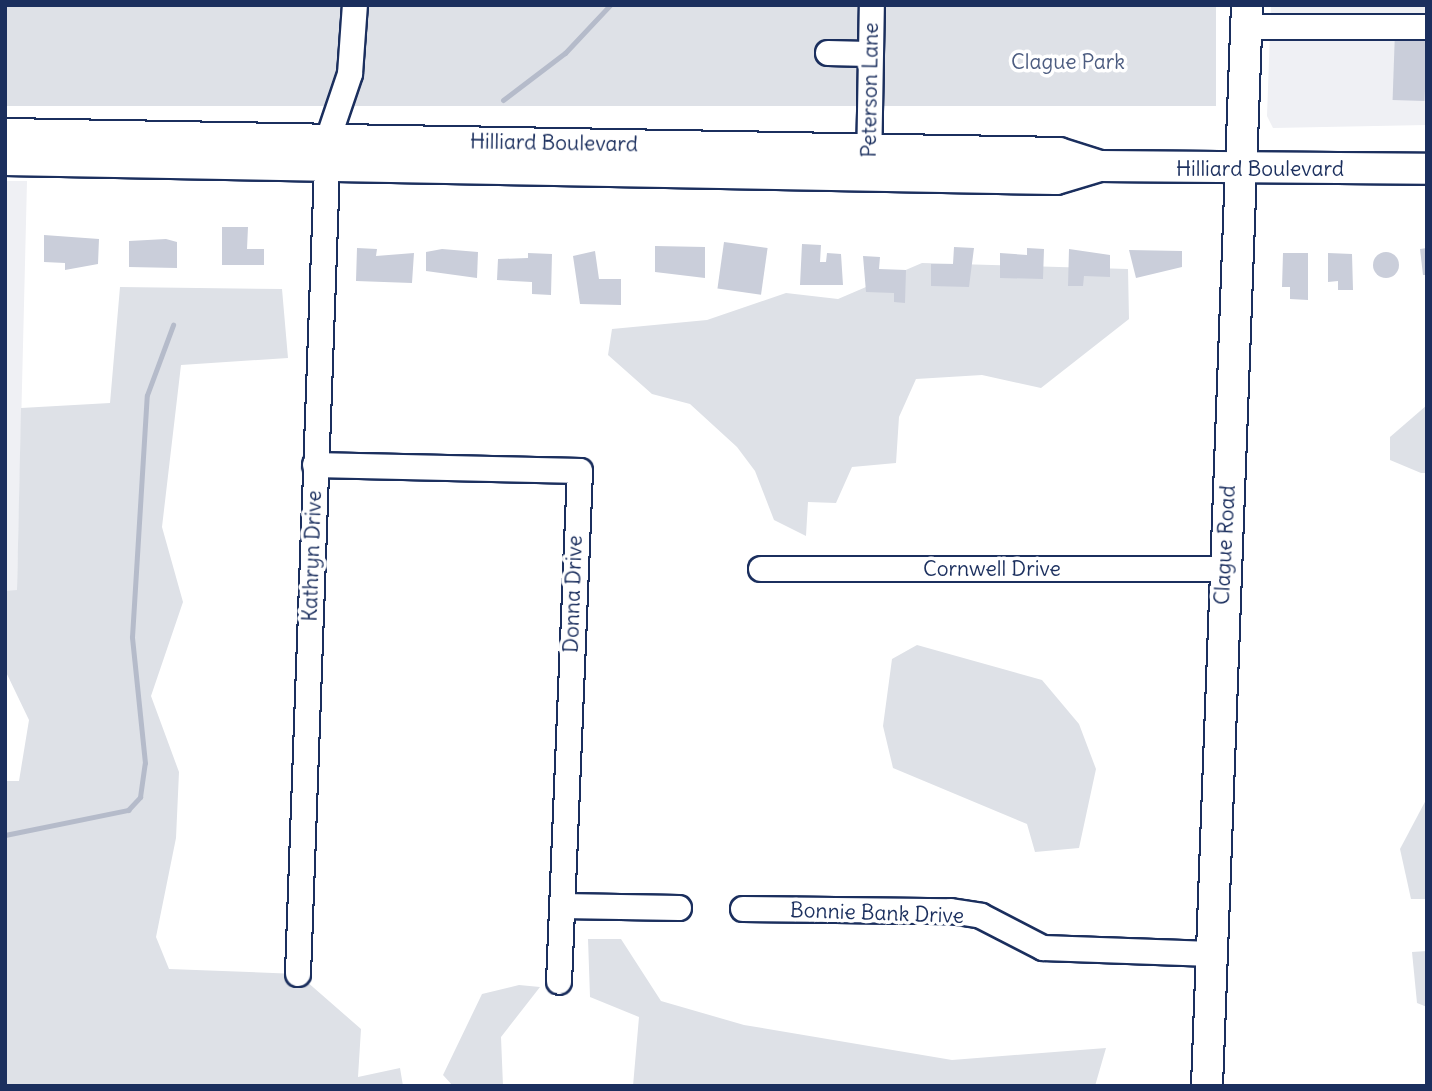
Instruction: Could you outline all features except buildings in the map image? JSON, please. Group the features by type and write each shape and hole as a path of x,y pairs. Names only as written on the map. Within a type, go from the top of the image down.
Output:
{"main road":[{"name":"Clague Road","path":"1208,1086 1223,569 1244,170 1247,16"},
{"name":"Hilliard Boulevard","path":"5,134 327,153"},
{"name":"Hilliard Boulevard","path":"5,160 327,153 869,162 1059,153 1100,166 1244,170 1424,167"}],"street":[{"name":"Kathryn Drive","path":"298,974 327,153 349,74 355,5"},
{"name":"Peterson Lane","path":"869,162 872,5"},
{"path":"1247,16 1386,28 1427,27"},
{"path":"828,53 869,54"},
{"name":"Donna Drive","path":"315,464 580,471 559,982"},
{"name":"Cornwell Drive","path":"761,569 1223,569"},
{"path":"562,906 679,908"},
{"name":"Bonnie Bank Drive","path":"743,909 951,911 981,916 1043,948 1212,954"}],"shaded area":[{"path":"1271,5 1427,5 1427,125 1273,128 1267,116"},
{"path":"5,181 27,181 17,591 5,591"}],"green space":[{"name":"Clague Park","path":"5,5 1216,5 1216,106 5,106"},
{"path":"922,263 1128,269 1129,319 1041,388 982,375 916,379 899,417 896,463 852,467 836,503 808,502 806,536 774,520 755,471 737,447 690,404 652,394 608,355 612,329 707,320 786,293 838,299"},
{"path":"120,287 282,289 288,358 181,365 162,527 183,602 151,696 179,772 176,838 156,937 169,969 298,974 361,1029 358,1077 400,1068 403,1086 5,1086 5,781 19,781 29,720 5,670 5,591 17,590 21,408 110,403"},
{"path":"1427,405 1427,473 1421,473 1390,460 1390,437"},
{"path":"917,645 1042,680 1079,724 1096,769 1079,848 1035,852 1027,824 893,768 883,726 892,659"},
{"path":"1427,798 1427,899 1411,899 1400,849"},
{"path":"588,939 621,939 661,1001 744,1025 952,1060 1106,1048 1095,1086 633,1086 639,1017 590,997"},
{"path":"1427,951 1427,1007 1417,1003 1412,952"},
{"path":"519,985 540,987 501,1037 503,1086 453,1086 443,1075 482,994"}],"waterway":[{"path":"503,100 565,53 610,5"},
{"path":"5,835 128,810 140,797 145,763 132,637 147,395 173,325"}]}
